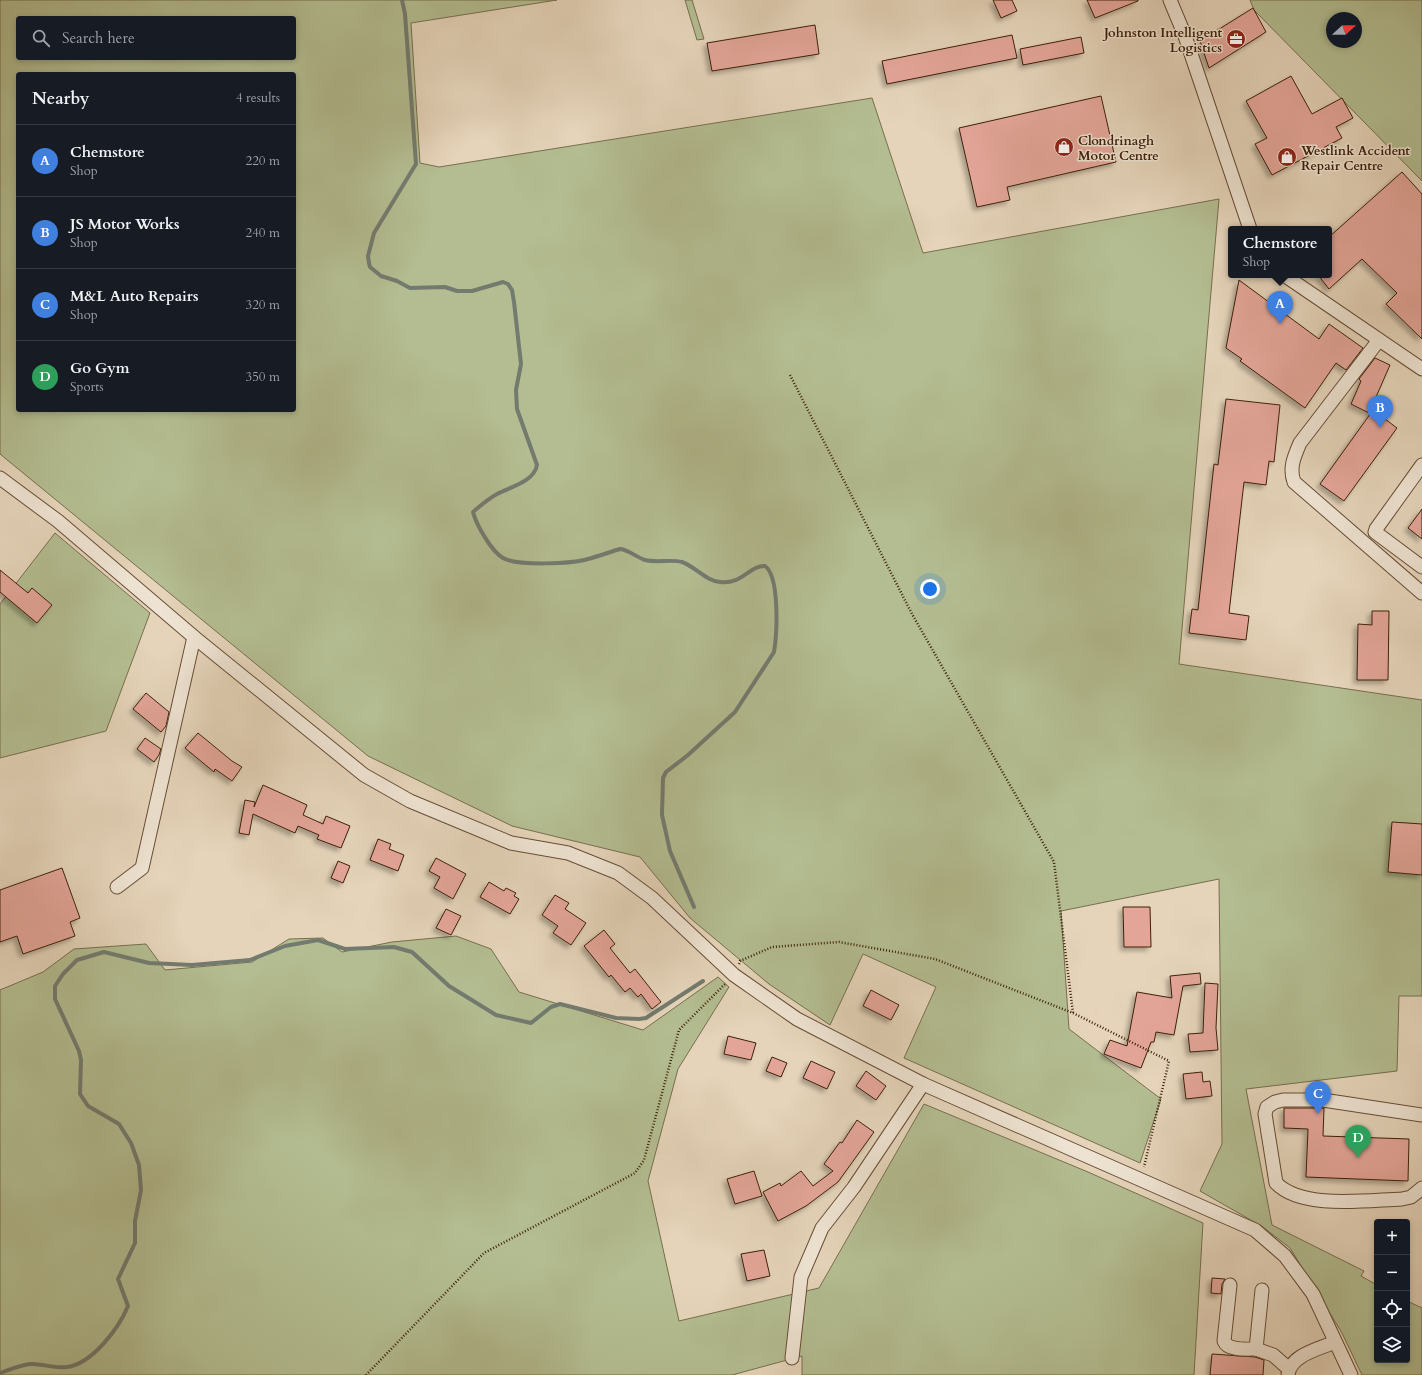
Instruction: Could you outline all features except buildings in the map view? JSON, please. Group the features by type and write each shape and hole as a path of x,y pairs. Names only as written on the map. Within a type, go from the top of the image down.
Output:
{"street":[{"path":"1170,0 1185,36 1249,226"},
{"path":"1288,278 1422,369"},
{"path":"1379,340 1300,444 1292,461 1291,474 1294,482 1422,593"},
{"path":"1420,471 1376,532 1422,567"},
{"path":"2,482 58,520 194,637 364,775 410,801 511,843 568,853 618,873 652,898 734,975 797,1019 923,1084 1255,1230 1285,1256 1313,1294 1351,1375"},
{"path":"117,887 142,868 194,637"},
{"path":"792,1358 801,1277 822,1228 854,1187 923,1084"},
{"path":"1422,1115 1323,1100 1283,1100 1275,1102 1268,1107 1265,1114 1276,1183 1284,1191 1316,1200 1342,1201 1402,1199 1411,1197 1422,1188"},
{"path":"1230,1285 1224,1341 1225,1344 1230,1347 1256,1349 1273,1354 1289,1372 1294,1361 1335,1342"},
{"path":"1256,1349 1262,1290"}],"path":[{"path":"790,375 912,614 1054,862 1073,1013"},
{"path":"366,1375 484,1253 635,1173 644,1160 679,1030 734,975 740,961 772,947 839,942 935,959 1073,1013 1169,1061 1141,1180"}],"green space":[{"path":"0,0 557,0 411,23 420,163 439,167 872,98 923,253 1219,199 1179,664 1422,700 1422,996 1399,996 1397,1071 1246,1089 1272,1225 1364,1271 1361,1276 1374,1283 1374,1363 1410,1363 1410,1302 1422,1308 1422,1375 1362,1375 1342,1333 1290,1248 1263,1227 1200,1191 1222,1144 1219,879 1061,911 1069,1029 1161,1099 1140,1163 904,1058 936,987 863,954 830,1025 769,984 690,918 640,857 512,826 368,756 0,454"},
{"path":"685,0 692,0 704,39 697,40"},
{"path":"1250,0 1422,0 1422,181 1254,10"},
{"path":"55,533 150,613 106,731 0,758 0,604"},
{"path":"456,936 491,949 519,992 643,1030 718,977 729,987 678,1069 648,1181 679,1321 819,1288 924,1104 1088,1172 1203,1223 1194,1375 802,1375 802,1356 732,1375 0,1375 0,990 43,972 74,949 146,944 165,970 252,962 289,939 323,938 342,952 392,942"}],"waterway":[{"path":"402,0 405,14 416,164 374,233 368,256 369,263 370,267 381,276 397,281 410,288 445,287 457,291 472,291 503,282 508,284 512,290 521,364 516,390 517,409 537,465 535,471 526,480 502,491 473,512 485,537 498,555 510,561 532,563 580,561 620,549 645,560 682,562 706,577 720,582 734,581 755,568 765,566 770,572 775,593 776,606 774,652 735,712 688,755 666,772 663,778 662,815 670,851 694,907"},
{"path":"0,1373 18,1366 30,1364 67,1367 86,1359 104,1344 124,1315 128,1306 118,1279 135,1243 135,1221 141,1190 139,1165 131,1143 119,1124 88,1106 80,1094 81,1060 79,1051 55,999 55,986 63,974 77,960 104,952 149,963 192,965 250,960 285,946 318,940 345,949 394,947 412,952 449,986 496,1015 531,1023 551,1007 560,1004 616,1018 646,1018 703,981"}],"place":[{"name":"Johnston Intelligent Logistics","path":"1236,39"},
{"name":"Clondrinagh Motor Centre","path":"1064,147"},
{"name":"Westlink Accident Repair Centre","path":"1287,157"},
{"name":"Chemstore","path":"1280,324"},
{"name":"JS Motor Works","path":"1380,428"},
{"name":"M&L Auto Repairs","path":"1318,1114"},
{"name":"Go Gym","path":"1358,1158"}]}
